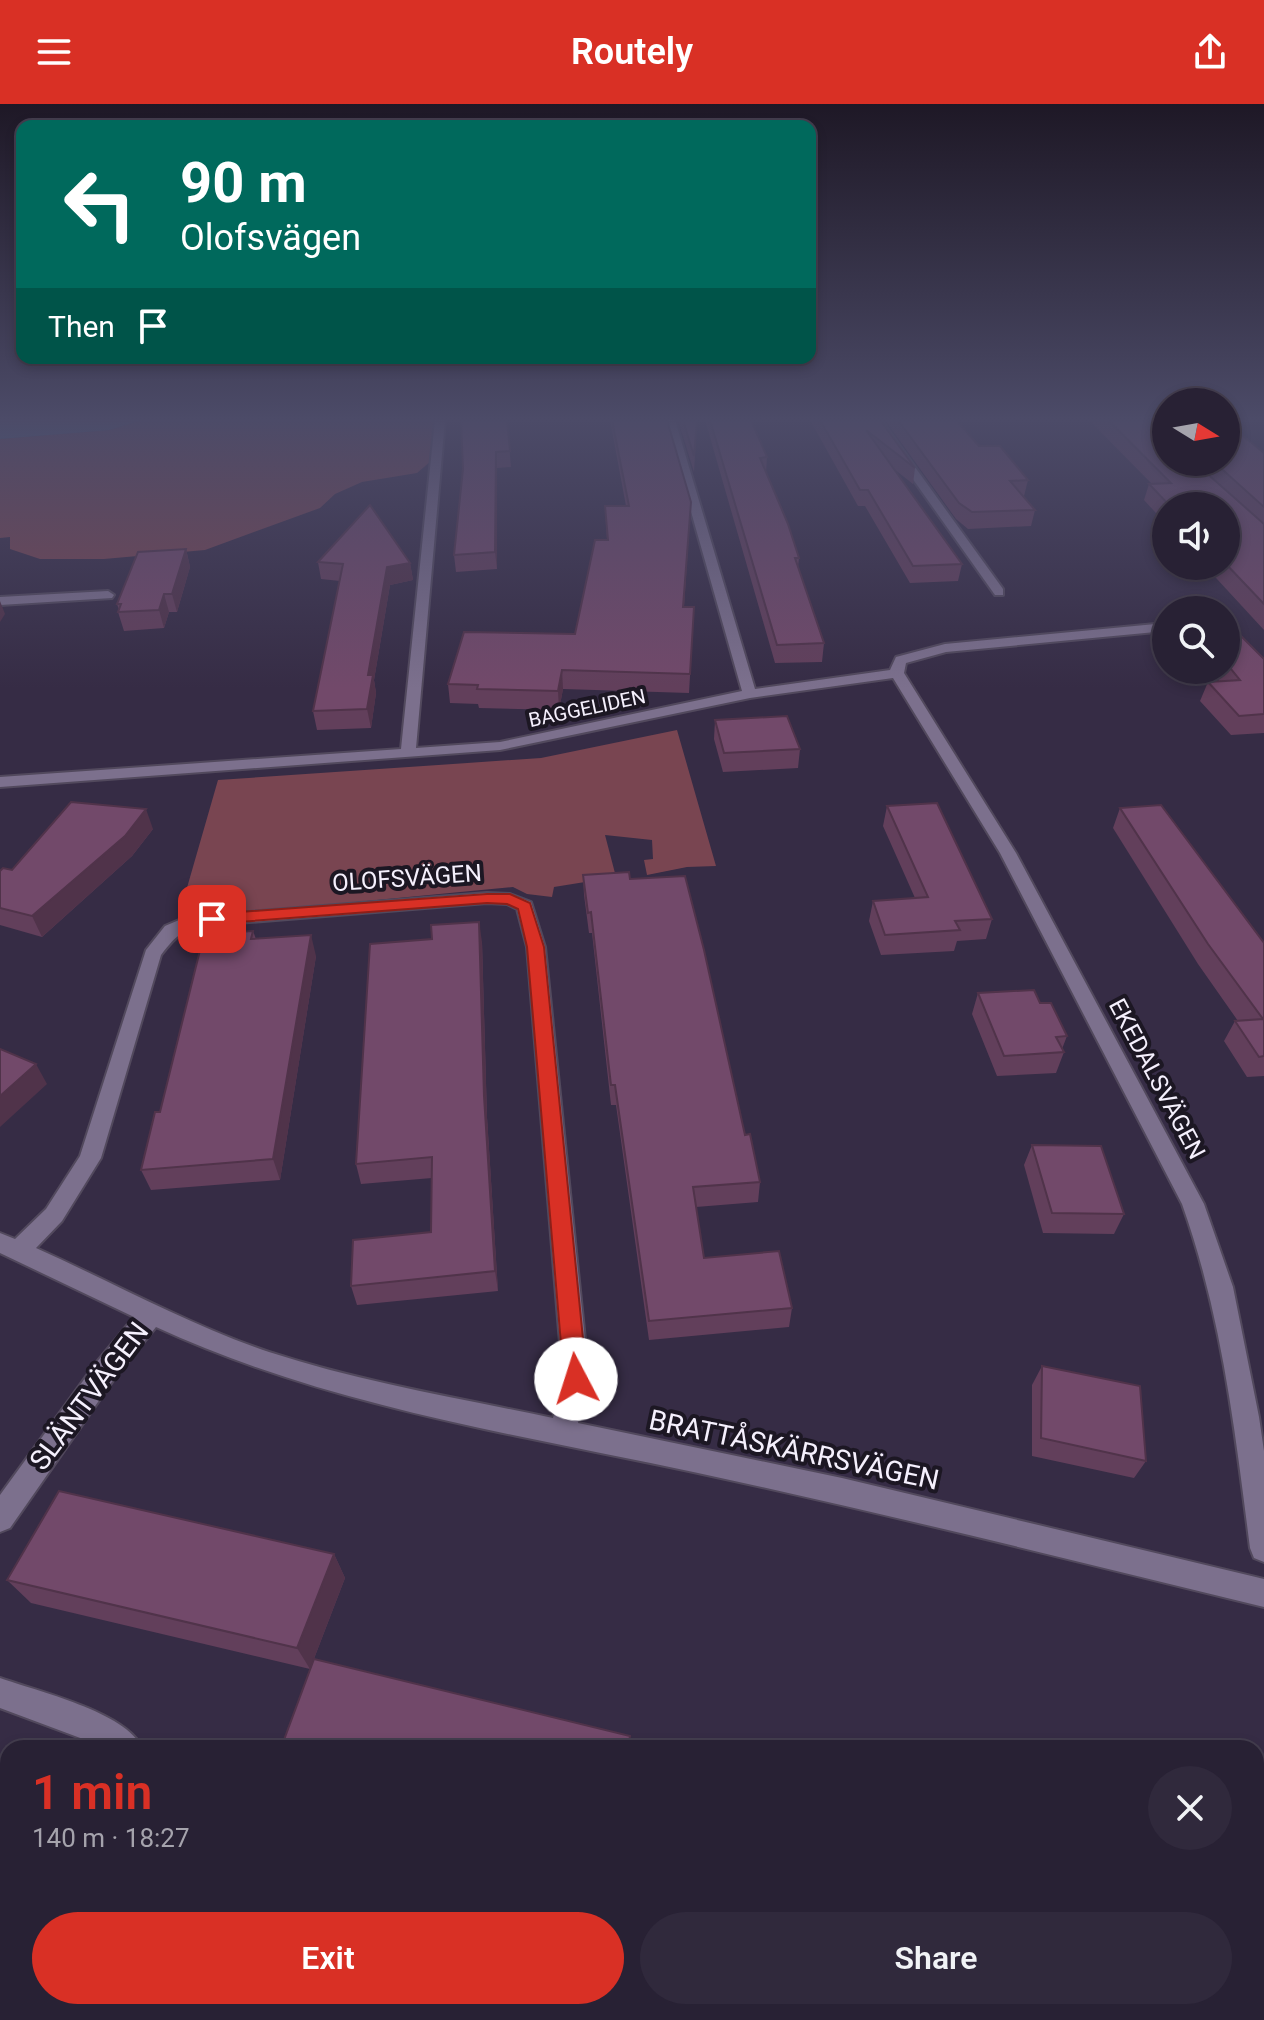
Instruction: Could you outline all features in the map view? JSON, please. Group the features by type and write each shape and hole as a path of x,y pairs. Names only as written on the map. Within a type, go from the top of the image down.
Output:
{"street":[{"path":"408,751 431,509"},
{"path":"696,509 750,694"},
{"path":"940,509 999,592"},
{"path":"0,601 108,595"},
{"name":"BAGGELIDEN","path":"0,782 500,746 750,694 897,673 901,660 945,648 1152,628"},
{"name":"EKEDALSVÄGEN","path":"897,673 1008,853 1193,1204 1213,1252 1228,1310 1264,1548"},
{"name":"OLOFSVÄGEN","path":"10,1247 54,1215 90,1158 152,954 171,930 186,923 212,919 366,906 487,898 519,902 525,906 536,947 576,1379 562,1433"},
{"name":"BRATTÅSKÄRRSVÄGEN","path":"10,1247 151,1315 254,1358 310,1376 562,1433 842,1491 1264,1593"},
{"name":"SLÄNTVÄGEN","path":"0,1518 105,1371 151,1315"},
{"path":"0,1693 101,1730 115,1740"}],"shaded area":[{"path":"0,509 316,509 205,550 104,559 40,559 10,549 10,537 0,538"},
{"path":"677,730 716,866 687,867 647,875 644,860 653,859 652,840 605,835 616,877 554,887 552,897 527,894 513,887 178,919 218,780 541,758"}],"building":[{"path":"366,509 373,509 410,563 387,567 368,675 373,675 367,709 313,711 343,564 318,562"},
{"path":"459,509 495,509 495,552 454,555"},
{"path":"605,509 690,509 683,607 694,607 690,674 562,670 558,691 477,689 478,685 448,684 464,632 575,634 595,540 608,540"},
{"path":"737,509 782,509 824,643 777,645"},
{"path":"879,509 923,509 962,564 913,566"},
{"path":"968,509 1035,510 972,512"},
{"path":"1240,509 1248,509 1264,524 1264,604 1240,579"},
{"path":"186,549 172,594 164,594 159,610 118,612 121,604 117,604 138,552"},
{"path":"1240,635 1264,659 1264,714 1239,716 1210,684 1240,684"},
{"path":"787,716 800,749 724,753 715,720"},
{"path":"71,802 146,809 125,836 32,916 0,908 0,871 3,868 12,870"},
{"path":"937,803 992,919 955,921 960,930 885,935 873,901 928,897 887,806"},
{"path":"1161,805 1264,943 1264,1056 1259,1057 1235,1021 1263,1019 1208,944 1120,808"},
{"path":"629,872 630,879 685,876 745,1135 750,1134 760,1182 693,1187 704,1258 779,1251 792,1308 649,1321 615,1085 611,1085 591,912 588,913 583,875"},
{"path":"479,922 484,1096 495,1271 351,1286 353,1240 431,1232 432,1157 356,1164 370,944 432,939 431,925"},
{"path":"253,931 251,939 311,935 273,1159 141,1170 155,1112 160,1112 204,934"},
{"path":"1034,990 1040,1003 1051,1003 1067,1036 1056,1037 1064,1052 1004,1056 978,993"},
{"path":"0,1049 36,1064 0,1096"},
{"path":"1032,1145 1101,1146 1124,1214 1052,1213"},
{"path":"1042,1366 1140,1386 1146,1461 1041,1438"},
{"path":"59,1491 334,1554 297,1648 7,1580"},
{"path":"314,1659 630,1736 629,1740 284,1740"}],"route":[{"path":"212,919 487,898 510,899 525,906 536,947 576,1379"}]}
